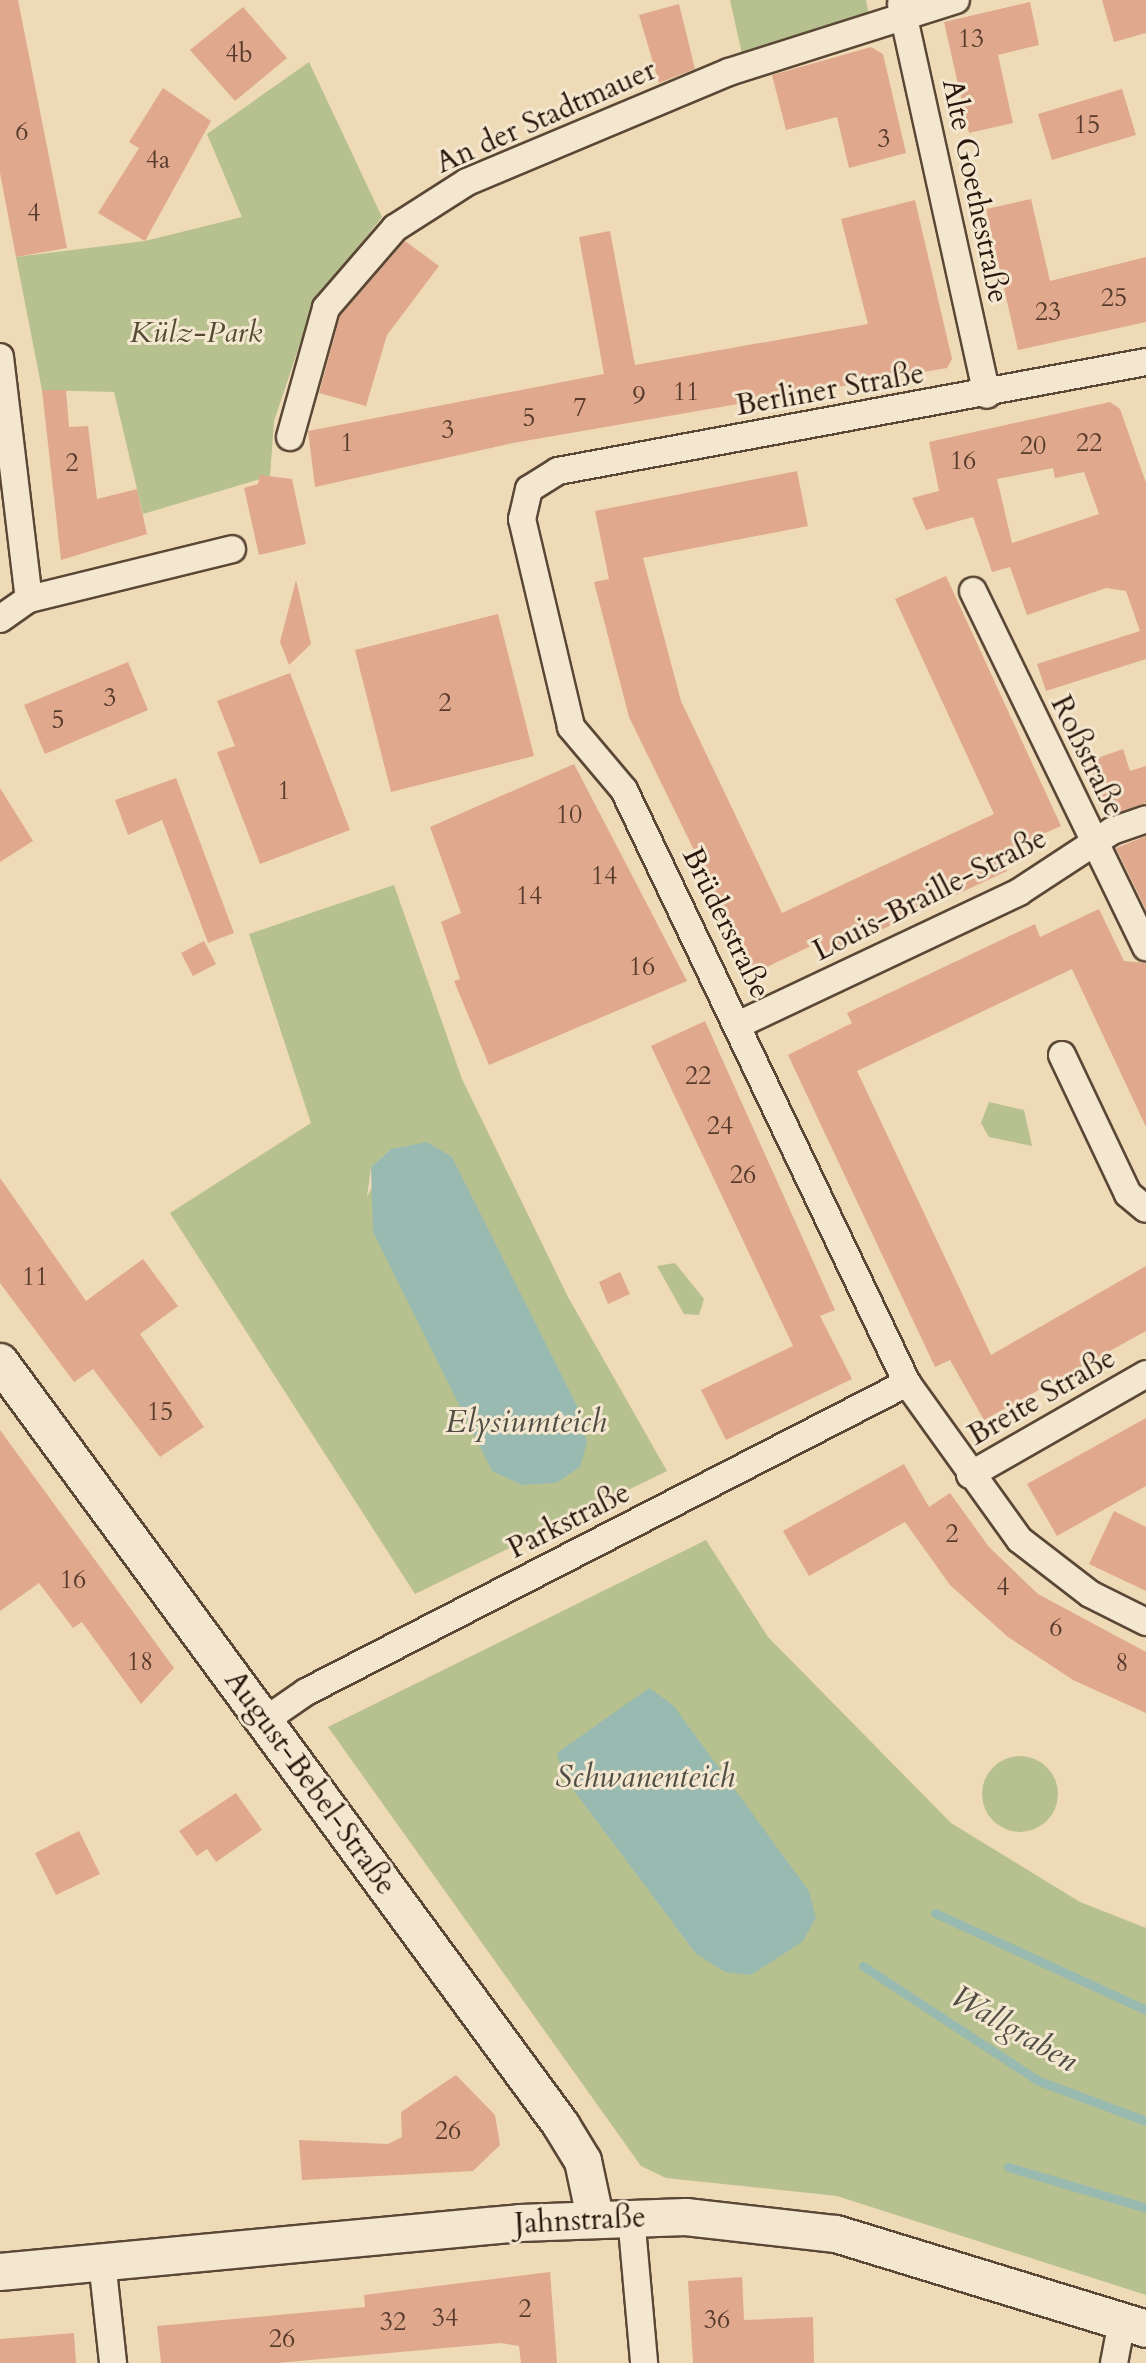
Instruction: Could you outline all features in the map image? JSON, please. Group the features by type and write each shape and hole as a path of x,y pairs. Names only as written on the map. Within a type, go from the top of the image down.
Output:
{"main road":[{"name":"August-Bebel-Straße","path":"0,1362 561,2125 583,2161 595,2217"},
{"name":"Jahnstraße","path":"0,2272 595,2217 747,2220 836,2234 1134,2325"}],"street":[{"name":"An der Stadtmauer","path":"290,437 326,308 395,228 467,182 706,82 902,9 956,0"},
{"name":"Alte Goethestraße","path":"902,9 987,395"},
{"path":"0,357 29,599"},
{"name":"Berliner Straße","path":"529,489 575,468 987,395 1146,362"},
{"name":"Brüderstraße","path":"529,489 522,519 571,727 624,790 740,1024 907,1383 970,1475 1053,1569 1146,1622"},
{"path":"0,619 29,599 232,549"},
{"name":"Roßstraße","path":"973,591 1146,947"},
{"name":"Louis-Braille-Straße","path":"740,1024 1019,892 1094,843 1146,819"},
{"path":"1062,1055 1128,1194 1146,1209"},
{"name":"Breite Straße","path":"970,1475 1146,1374"},
{"name":"Parkstraße","path":"264,1721 306,1692 907,1383"},
{"path":"631,2216 644,2363"},
{"path":"102,2261 113,2363"},
{"path":"1114,2363 1134,2325"}],"green space":[{"path":"730,0 866,0 869,16 742,54"},
{"name":"Külz-Park","path":"309,62 382,217 314,302 274,421 270,476 143,514 114,392 42,390 16,257 145,241 242,217 207,134"},
{"path":"394,885 462,1079 568,1297 667,1471 415,1594 170,1213 311,1123 249,934","holes":["391,1149 367,1197 371,1167"]},
{"path":"989,1102 1024,1110 1032,1146 989,1137 981,1123"},
{"path":"675,1263 704,1299 699,1315 684,1314 657,1266"},
{"path":"706,1540 768,1637 951,1823 1080,1902 1146,1928 1146,2295 837,2196 666,2178 641,2166 328,1727"},
{"path":"1020,1756 1034,1759 1047,1767 1055,1780 1058,1794 1055,1808 1047,1821 1034,1829 1020,1832 1006,1829 993,1821 985,1808 982,1794 985,1780 993,1767 1006,1759"}],"water":[{"name":"Elysiumteich","path":"427,1142 452,1157 577,1406 587,1442 580,1467 556,1483 522,1485 492,1471 373,1232 371,1167 391,1149"},
{"name":"Schwanenteich","path":"649,1688 673,1705 809,1891 816,1918 802,1942 751,1975 725,1972 696,1954 563,1776 557,1753"}],"building":[{"path":"0,0 18,0 67,248 16,257 0,173"},
{"path":"1102,0 1146,0 1146,33 1114,42"},
{"path":"1030,2 1039,45 998,55 1013,123 969,133 944,22"},
{"path":"679,4 695,69 659,83 639,15"},
{"path":"243,7 287,58 235,101 190,50"},
{"path":"871,47 883,54 906,153 849,168 837,117 786,130 772,75"},
{"path":"163,88 211,121 145,241 98,213 139,148 129,142"},
{"path":"1122,89 1136,135 1052,160 1038,114"},
{"path":"1031,199 1050,281 1146,257 1146,322 1018,350 986,209"},
{"path":"915,200 952,359 947,368 513,443 315,487 308,431 604,374 579,237 610,231 635,365 868,324 841,219"},
{"path":"405,241 439,266 387,335 366,406 319,393 340,316"},
{"path":"42,390 66,390 69,427 88,426 97,499 137,489 147,534 61,560"},
{"path":"1110,402 1120,409 1146,483 1146,659 1046,691 1037,664 1140,631 1126,591 1106,588 1027,615 1010,567 992,572 973,517 926,530 912,498 939,491 929,442","holes":["1053,468 1055,478 1084,472 1099,514 1012,543 997,479"]},
{"path":"797,471 808,526 643,558 681,701 782,913 994,814 895,599 946,576 1061,826 999,854 1007,871 821,958 813,945 754,973 629,717 594,582 609,579 595,511"},
{"path":"260,475 292,479 306,544 259,555 244,488 258,484"},
{"path":"296,580 311,644 289,665 280,642"},
{"path":"498,614 534,756 391,792 355,650"},
{"path":"128,662 148,710 45,754 24,705"},
{"path":"290,673 350,830 260,864 217,752 235,746 217,701"},
{"path":"1123,749 1130,771 1146,766 1146,803 1105,817 1089,761"},
{"path":"574,764 687,981 489,1065 454,981 460,979 441,922 461,913 430,827"},
{"path":"176,778 234,933 208,943 162,820 128,835 115,800"},
{"path":"0,788 33,841 0,862"},
{"path":"1146,836 1146,910 1116,848"},
{"path":"1099,909 1124,961 1146,963 1146,1127 1072,969 857,1071 991,1355 1146,1266 1146,1331 984,1420 950,1360 935,1367 788,1055 852,1023 847,1013 1035,924 1040,937"},
{"path":"204,941 216,964 193,976 181,953"},
{"path":"705,1021 835,1310 820,1316 852,1379 726,1440 701,1390 793,1346 651,1046"},
{"path":"0,1178 86,1301 143,1259 178,1306 140,1334 204,1427 160,1457 93,1369 74,1382 0,1283"},
{"path":"620,1272 630,1294 608,1304 599,1282"},
{"path":"1146,1418 1146,1486 1057,1536 1027,1484"},
{"path":"0,1430 174,1668 141,1704 82,1622 73,1628 39,1583 0,1611"},
{"path":"904,1464 929,1507 950,1493 989,1547 1038,1594 1146,1652 1146,1713 1073,1680 1008,1637 950,1585 905,1522 809,1576 783,1531"},
{"path":"1114,1511 1146,1527 1146,1591 1089,1564"},
{"path":"236,1793 262,1830 216,1862 207,1849 197,1856 179,1831"},
{"path":"79,1831 100,1874 56,1895 35,1853"},
{"path":"456,2075 495,2115 500,2145 473,2171 302,2180 299,2140 388,2144 402,2137 401,2112"},
{"path":"550,2272 557,2363 521,2363 519,2346 501,2343 277,2363 161,2363 157,2326 365,2307 364,2295"},
{"path":"742,2277 744,2320 813,2317 814,2363 693,2363 688,2281"},
{"path":"74,2333 76,2363 0,2363 0,2339"}],"waterway":[{"name":"Wallgraben","path":"935,1913 1146,2010"},
{"name":"Wallgraben","path":"863,1966 1039,2081 1146,2121"},
{"name":"Wallgraben","path":"1008,2167 1146,2208"}]}
